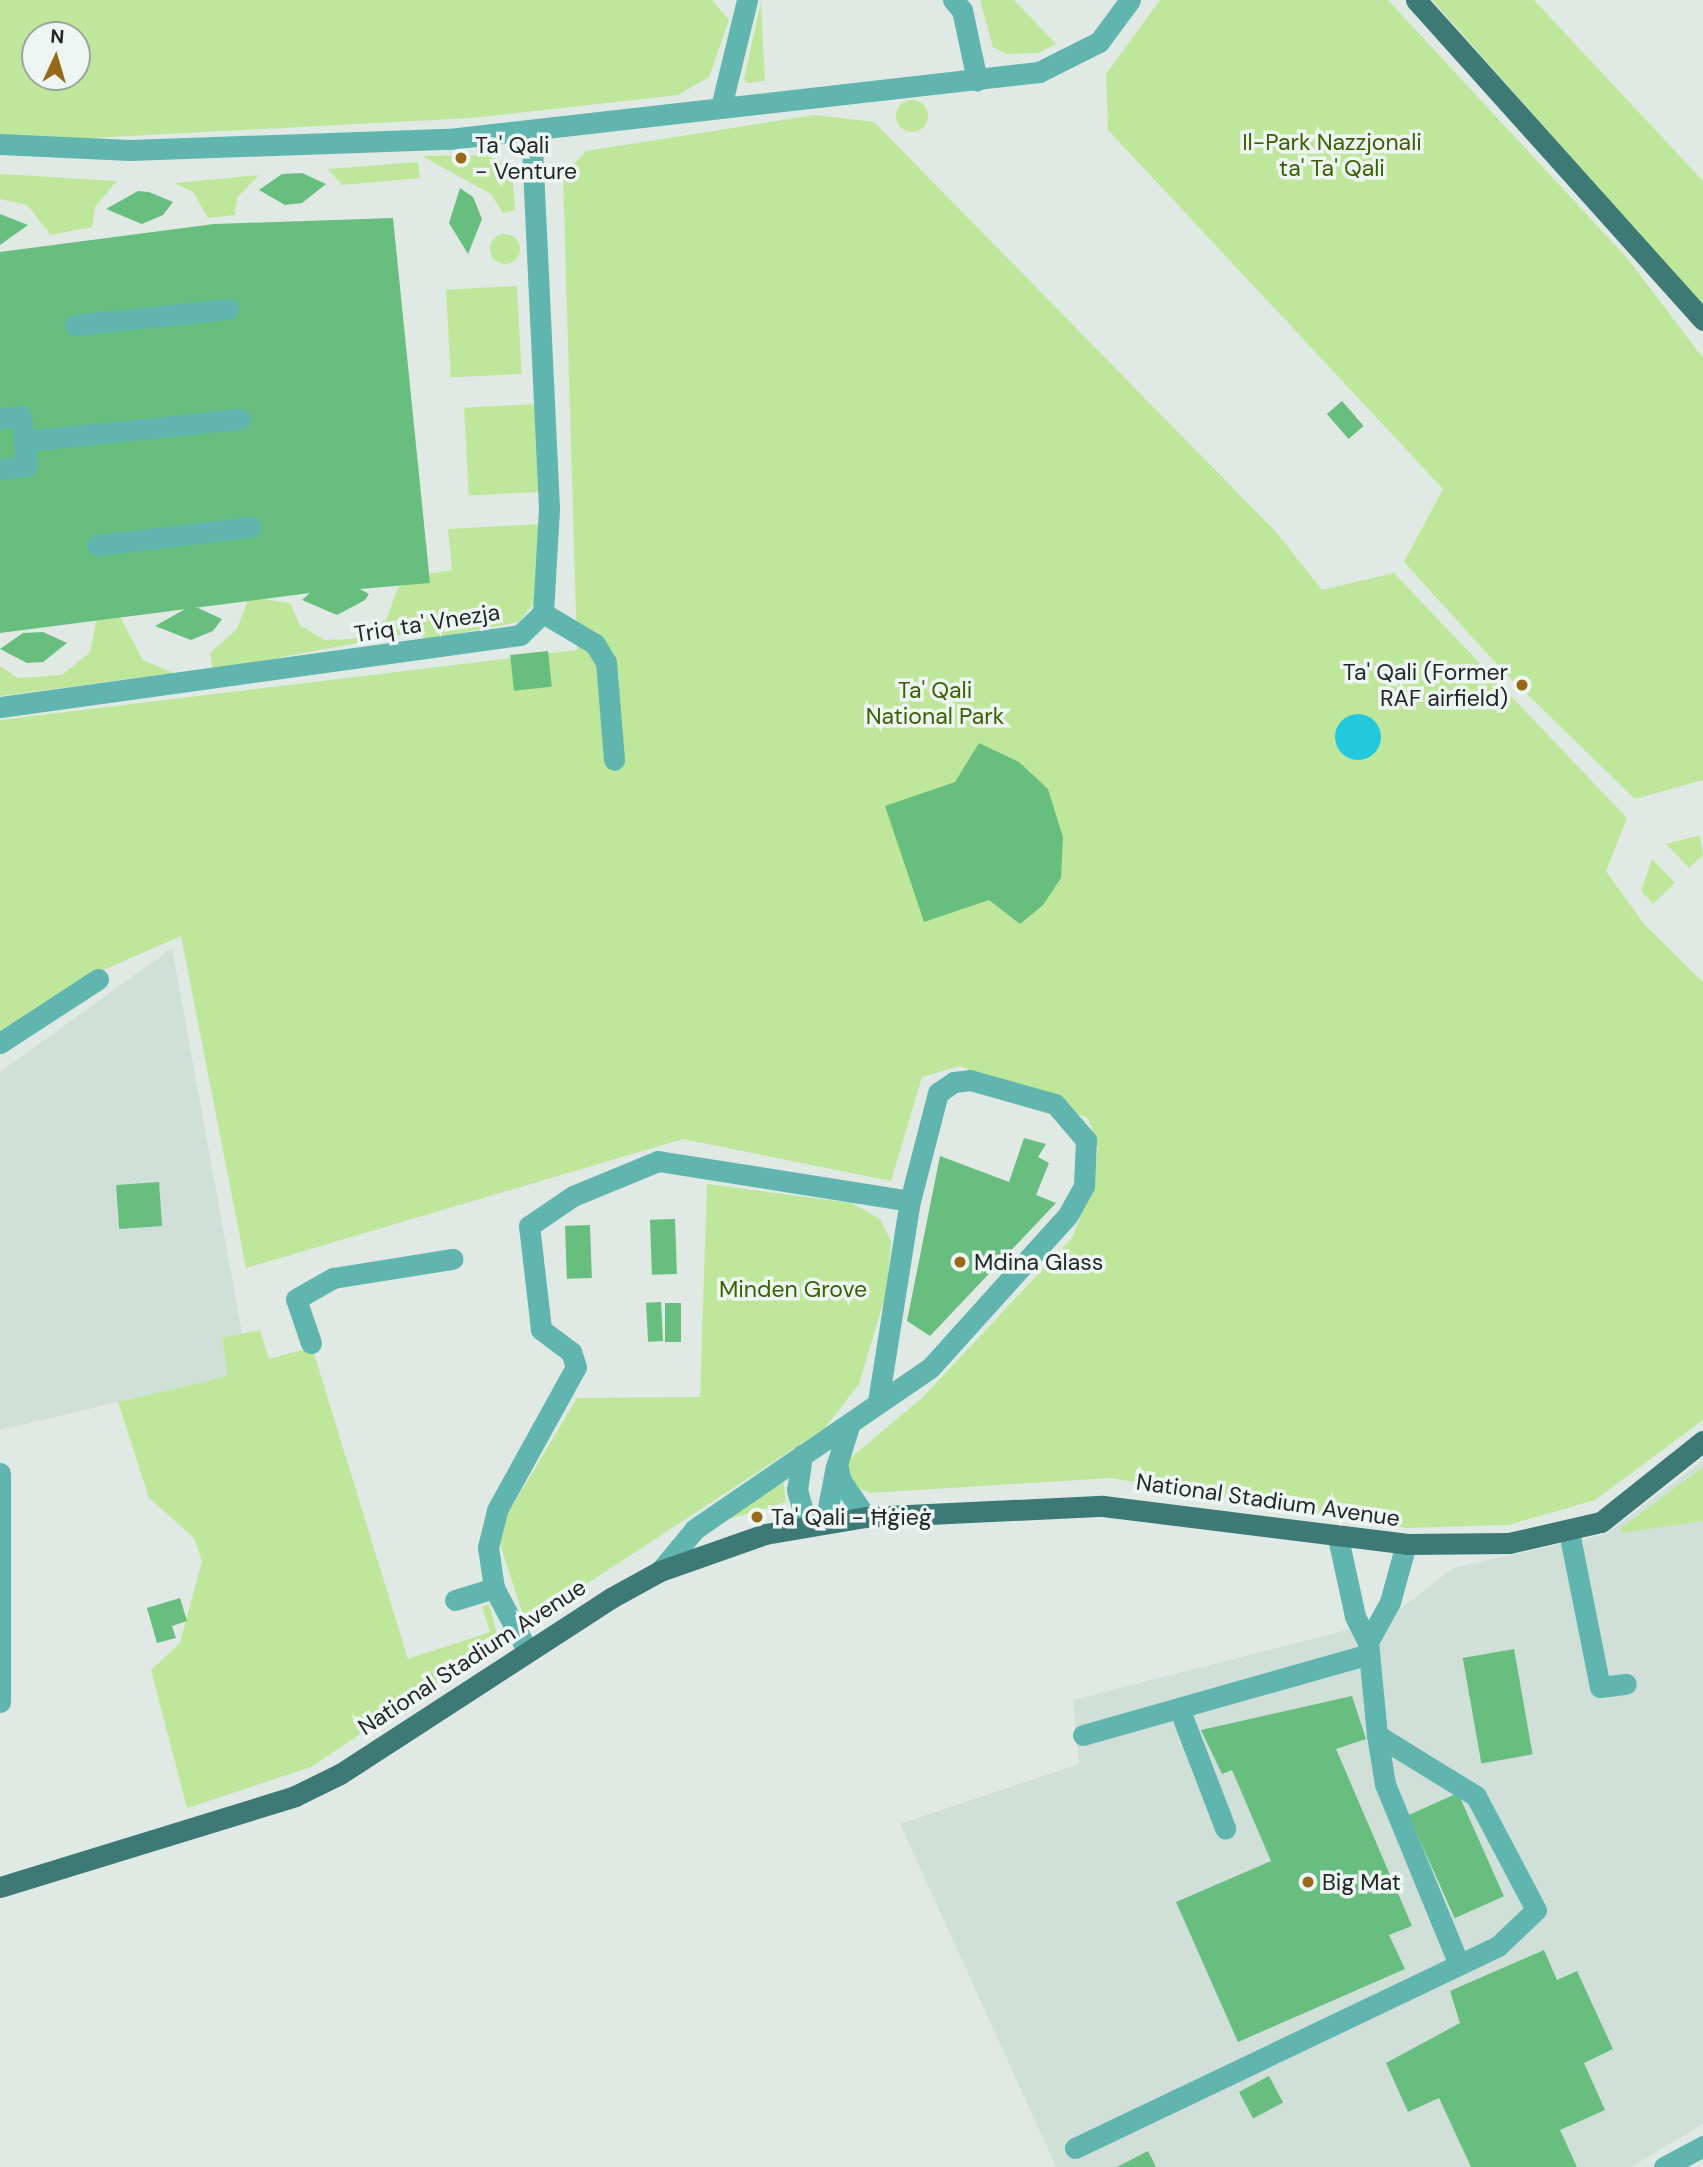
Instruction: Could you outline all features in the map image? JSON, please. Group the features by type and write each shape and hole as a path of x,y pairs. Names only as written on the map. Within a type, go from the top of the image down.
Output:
{"main road":[{"path":"1416,0 1703,320"},
{"name":"National Stadium Avenue","path":"0,1887 295,1796 340,1774 526,1648 660,1571 816,1524 866,1517 1103,1506 1215,1515 1338,1538 1406,1545 1510,1543 1569,1532 1601,1522 1703,1441"}],"street":[{"path":"721,107 747,0"},
{"path":"953,0 962,10 977,79"},
{"path":"0,145 130,150 531,133 721,107 1039,72 1099,42 1130,0"},
{"path":"531,133 549,508 543,613 595,644 606,662 614,760"},
{"path":"75,325 228,309"},
{"path":"0,418 21,416 27,466 0,469"},
{"path":"26,441 240,419"},
{"path":"97,545 251,527"},
{"name":"Triq ta' Vnezja","path":"0,707 520,635 543,613"},
{"path":"0,1043 98,979"},
{"path":"660,1571 695,1529 930,1368 1068,1215 1084,1186 1086,1140 1055,1104 970,1080 954,1082 939,1093 910,1201 878,1402"},
{"path":"526,1648 495,1588 488,1547 497,1510 576,1367 570,1352 541,1329 529,1226 573,1196 658,1161 910,1201"},
{"path":"311,1343 296,1298 333,1278 453,1259"},
{"path":"816,1524 851,1421"},
{"path":"802,1455 797,1490 816,1524"},
{"path":"837,1464 841,1481 866,1517"},
{"path":"0,1473 0,1702"},
{"path":"1569,1532 1600,1687 1626,1684"},
{"path":"1338,1538 1355,1616 1369,1648 1377,1735 1385,1784 1459,1964"},
{"path":"1083,1735 1179,1708 1369,1648 1390,1602 1406,1545"},
{"path":"455,1600 495,1588"},
{"path":"1179,1708 1225,1828"},
{"path":"1075,2148 1498,1946 1536,1910 1476,1796 1377,1735"},
{"path":"1664,2167 1703,2146"}],"shaded area":[{"path":"172,948 249,1371 0,1430 0,1072"},
{"path":"1703,1460 1703,2124 1631,2167 1056,2167 900,1824 1079,1764 1073,1700 1386,1620 1453,1568 1606,1534"}],"green space":[{"path":"0,0 712,0 729,20 709,77 678,95 471,118 74,139 0,134"},
{"path":"980,0 1014,0 1056,44 1038,53 1007,54 993,47"},
{"name":"Il-Park Nazzjonali ta' Ta' Qali","path":"1160,0 1388,0 1628,259 1703,358 1703,780 1635,799 1503,671 1404,562 1443,489 1108,130 1106,74"},
{"path":"1432,0 1534,0 1703,181 1703,306"},
{"path":"761,2 765,81 747,83 744,79"},
{"path":"912,100 923,105 928,116 923,127 912,132 901,127 896,116 901,105"},
{"name":"Ta' Qali National Park","path":"815,115 874,122 1277,533 1322,590 1394,573 1627,818 1606,871 1644,924 1703,982 1703,1420 1595,1500 1508,1525 1406,1528 1111,1478 871,1493 853,1486 842,1465 922,1398 1072,1238 1092,1188 1098,1148 1088,1118 960,1066 922,1077 891,1181 683,1139 246,1268 181,936 78,981 0,1033 0,720 577,650 563,176 586,151"},
{"path":"487,155 512,168 515,210 503,213 491,194 422,156"},
{"path":"418,162 420,178 342,185 328,169"},
{"path":"0,174 117,181 95,207 92,227 51,235 27,205 0,199"},
{"path":"259,175 237,198 235,215 208,218 193,192 174,183"},
{"path":"505,234 516,238 520,249 516,260 505,264 494,260 490,249 494,238"},
{"path":"517,286 522,374 451,378 446,290"},
{"path":"535,404 540,492 469,496 464,408"},
{"path":"539,524 534,603 519,622 424,640 422,631 213,670 210,653 237,629 249,597 290,603 300,625 324,640 354,639 386,620 398,588 416,576 452,570 448,529"},
{"path":"119,615 143,660 173,673 0,696 0,666 18,678 62,675 90,652 97,618"},
{"path":"1700,835 1703,855 1689,868 1666,844"},
{"path":"1652,859 1675,883 1653,904 1641,891"},
{"name":"Minden Grove","path":"707,1184 852,1203 880,1219 891,1241 887,1290 859,1384 825,1428 536,1617 522,1612 499,1541 503,1522 577,1398 700,1397"},
{"path":"260,1330 269,1359 312,1347 408,1659 490,1632 482,1607 489,1604 499,1641 311,1767 187,1808 151,1670 180,1643 202,1561 194,1538 149,1498 118,1402 228,1376 222,1338"},
{"path":"1703,1467 1703,1521 1622,1533 1621,1528"},
{"path":"782,1472 786,1502 703,1527"}],"water":[{"path":"1358,714 1374,721 1381,737 1374,753 1358,760 1342,753 1335,737 1342,721"}],"building":[{"path":"302,173 326,184 302,203 285,205 259,190 282,174"},
{"path":"460,188 473,197 482,219 468,254 449,223"},
{"path":"138,191 149,192 173,202 163,215 142,224 106,209"},
{"path":"0,214 28,225 0,245"},
{"path":"393,218 430,583 360,589 369,594 365,600 337,615 302,600 310,593 0,633 0,252 214,224"},
{"path":"1342,401 1364,426 1349,439 1327,414"},
{"path":"187,608 198,608 222,619 213,631 191,640 155,626"},
{"path":"43,632 67,643 43,662 27,663 0,649 23,633"},
{"path":"548,651 552,687 514,691 510,655"},
{"path":"979,743 1019,762 1048,789 1063,837 1061,878 1043,905 1020,924 989,900 924,922 885,806 955,782"},
{"name":"Mdina Glass","path":"1024,1138 1046,1144 1038,1157 1049,1163 1036,1195 1056,1203 930,1336 907,1321 940,1156 1009,1182"},
{"path":"159,1182 162,1226 119,1229 116,1185"},
{"path":"675,1219 677,1274 652,1275 650,1220"},
{"path":"590,1225 592,1278 567,1279 565,1226"},
{"path":"661,1302 663,1341 648,1342 646,1303"},
{"path":"665,1303 681,1303 681,1342 665,1342"},
{"path":"180,1598 187,1621 172,1626 176,1638 157,1643 147,1608"},
{"path":"1514,1649 1533,1754 1481,1763 1463,1658"},
{"name":"Big Mat","path":"1352,1696 1366,1739 1336,1749 1412,1926 1389,1935 1405,1969 1238,2042 1176,1902 1271,1861 1232,1770 1222,1774 1201,1730"},
{"path":"1458,1793 1504,1896 1455,1918 1409,1815"},
{"path":"1544,1950 1557,1980 1577,1971 1613,2049 1584,2063 1605,2110 1560,2130 1577,2167 1471,2167 1439,2098 1408,2112 1386,2063 1460,2023 1450,1991"},
{"path":"1269,2076 1283,2102 1253,2118 1239,2092"},
{"path":"1148,2151 1156,2167 1117,2167"}],"place":[{"name":"Ta' Qali - Venture","path":"461,158"},
{"name":"Ta' Qali (Former RAF airfield)","path":"1522,685"},
{"name":"Mdina Glass","path":"960,1262"},
{"name":"Ta' Qali - Ħġieġ","path":"757,1517"},
{"name":"Big Mat","path":"1308,1882"}]}
